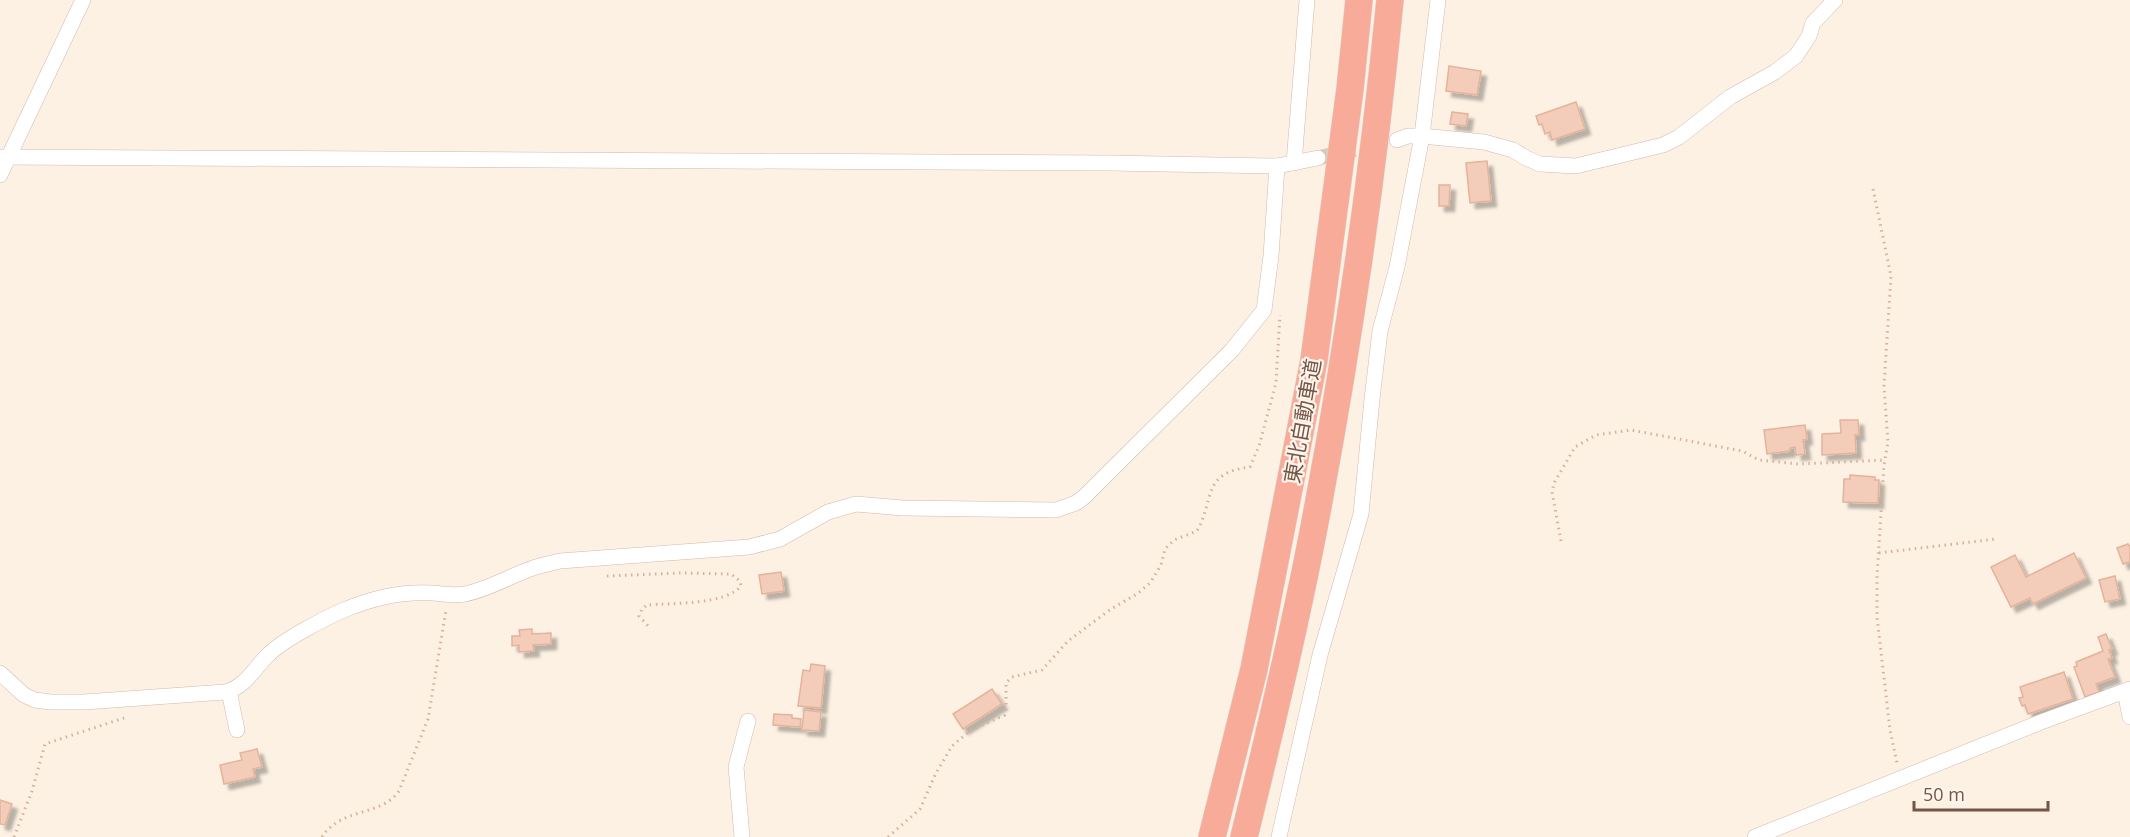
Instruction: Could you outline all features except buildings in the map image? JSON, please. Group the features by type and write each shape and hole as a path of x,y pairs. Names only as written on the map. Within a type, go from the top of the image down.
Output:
{"highway":[{"name":"東北自動車道","path":"1212,837 1254,669 1314,360 1349,100 1359,0"},
{"name":"東北自動車道","path":"1244,837 1285,671 1315,523 1341,376 1382,88 1390,0"}],"street":[{"path":"0,175 4,157 82,0"},
{"path":"1294,163 1307,0"},
{"path":"1279,837 1320,655 1361,514 1380,331 1397,267 1422,136 1438,0"},
{"path":"1397,140 1408,136 1422,136 1484,142 1513,150 1540,164 1576,166 1663,145 1679,137 1730,97 1774,72 1796,56 1809,36 1813,23 1835,0"},
{"path":"4,157 1109,163 1276,166 1318,158"},
{"path":"0,673 24,695 35,700 50,702 84,702 229,691 245,681 268,655 280,646 342,611 375,598 434,593 449,596 491,586 532,568 560,561 749,547 780,539 828,512 856,504 903,508 1056,510 1076,503 1198,385 1232,350 1264,310 1271,256 1276,166"},
{"path":"1755,837 2041,722 2128,690 2130,717"},
{"path":"229,691 237,730"},
{"path":"742,837 736,767 748,721"}],"path":[{"path":"1874,189 1891,276 1884,386 1888,442 1877,577 1877,617 1890,730 1901,779"},
{"path":"888,837 920,809 936,773 952,746 971,730 1005,715 1006,683 1012,677 1042,670 1068,641 1150,583 1161,566 1165,549 1174,540 1197,531 1202,522 1213,484 1237,469 1250,467 1259,446 1276,383 1280,314"},
{"path":"1561,541 1552,492 1554,483 1575,447 1596,435 1631,430 1742,451 1759,460 1799,464 1885,460"},
{"path":"1879,553 1996,538"},
{"path":"603,576 731,574 740,581 739,590 717,599 647,605 639,616 650,628"},
{"path":"322,837 337,820 382,805 391,800 399,791 428,719 449,596"},
{"path":"14,837 32,791 45,744 129,716"}],"tunnel":[{"path":"1318,158 1379,144"}]}
